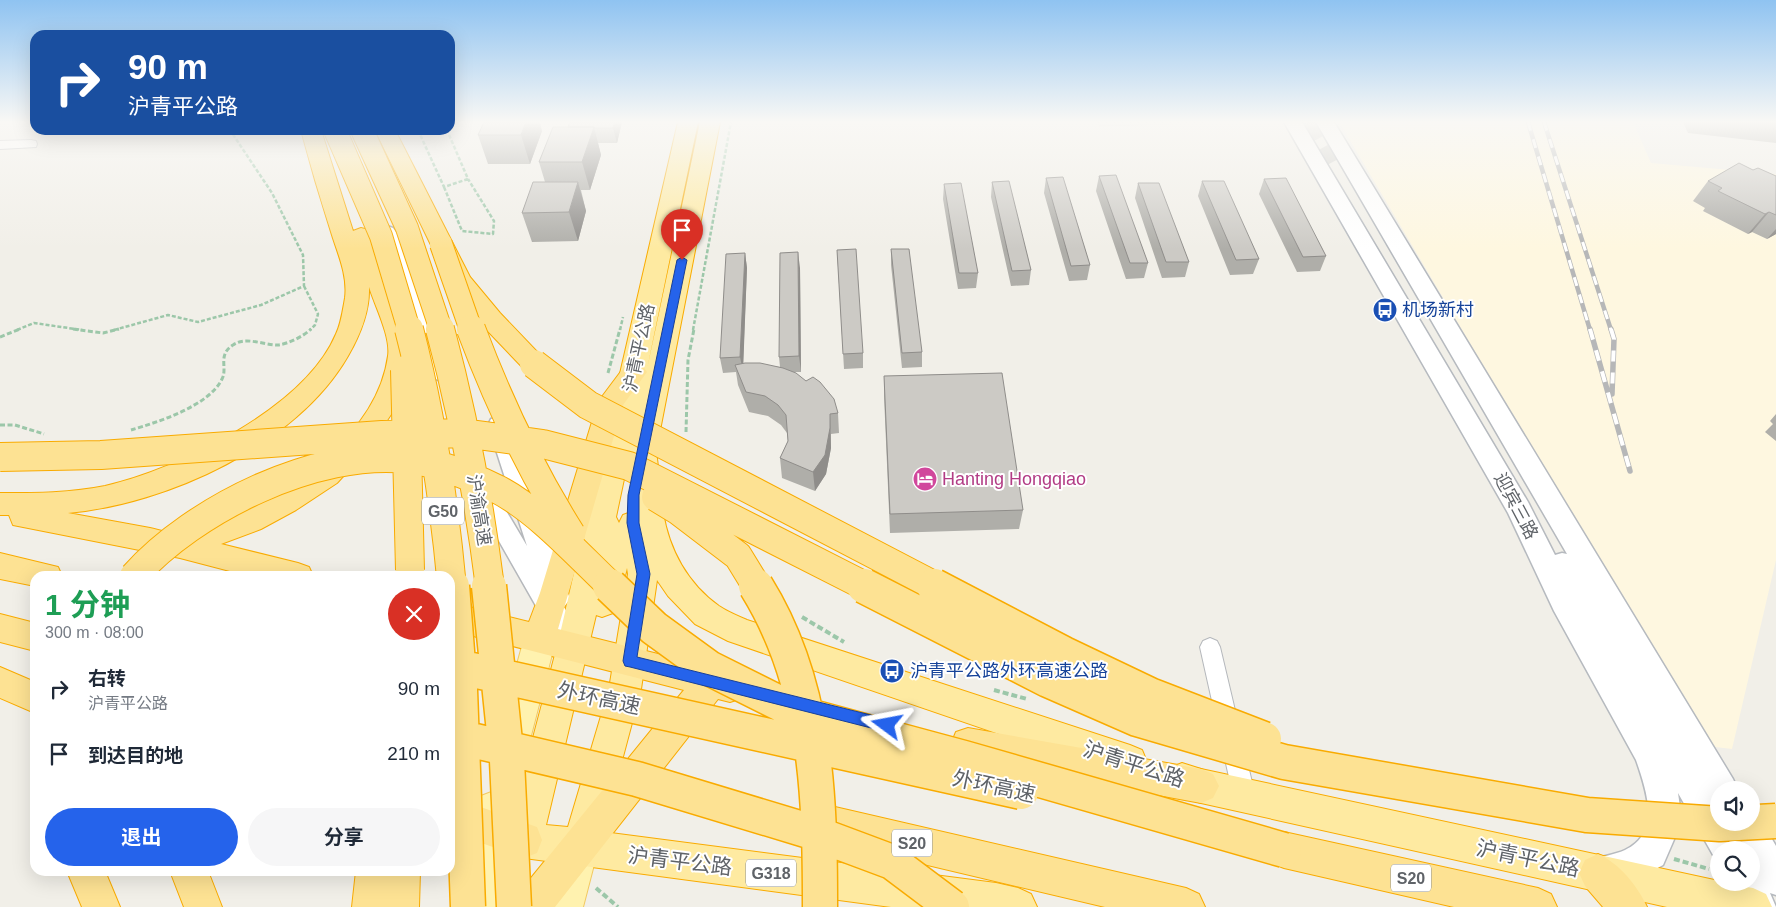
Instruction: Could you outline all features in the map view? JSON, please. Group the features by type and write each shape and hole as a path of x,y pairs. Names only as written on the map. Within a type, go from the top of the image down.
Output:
{"highway":[{"path":"0,504 54,504 106,497 157,482 202,463 256,434 299,401 323,375 344,343 354,318 357,296 355,271 320,164"},
{"path":"180,546 252,521 286,502 327,475 358,442 381,410 396,378 401,354 397,332 356,223 336,164"},
{"name":"沪渝高速","path":"350,164 381,237 403,309 422,386 437,466 451,571"},
{"name":"沪渝高速","path":"377,164 407,230 431,302 452,376 470,457 502,688 515,907"},
{"path":"403,164 460,280 490,319 534,364 588,404 1064,654 1150,695 1256,737 1433,788"},
{"name":"沪青平公路","path":"679,164 602,515 613,563 600,609 573,647 524,840 986,901 1018,907"},
{"name":"沪青平公路","path":"580,848 625,689 630,661 644,574 633,523 634,495 701,164"},
{"path":"441,244 465,314 516,438 555,510 602,579"},
{"path":"403,309 409,571"},
{"path":"540,639 611,402 634,372"},
{"path":"0,457 101,455 382,435 463,433 543,444 629,466 1048,680 1137,719 1284,762 1587,815 1720,824 1776,821"},
{"path":"543,444 621,476 679,511 738,556 773,613 798,680 816,773 820,854 820,907"},
{"name":"沪青平公路","path":"642,451 647,507 652,537 664,566 681,591 708,616 739,631 1201,786 1753,907"},
{"path":"138,571 150,558 195,524 263,486 335,464 373,459 408,459 444,468 498,490 539,518 654,628 709,668 801,714 973,760 1284,850"},
{"path":"0,514 52,521 180,546 278,571"},
{"path":"9,568 30,572"},
{"path":"455,617 712,682 1001,751 1201,786"},
{"name":"沪渝高速","path":"455,619 461,698 468,907"},
{"path":"0,628 30,635"},
{"name":"外环高速","path":"455,666 1538,907"},
{"path":"0,669 30,677"},
{"path":"0,682 30,696"},
{"path":"531,907 712,682"},
{"path":"502,688 523,907"},
{"name":"S20","path":"455,736 1186,907"},
{"path":"638,780 809,831 892,862 952,907"},
{"path":"455,816 524,840"},
{"path":"1598,873 1628,907"},
{"path":"88,876 101,907"},
{"path":"192,876 203,907"},
{"path":"371,907 374,876"},
{"path":"400,907 401,876"}],"main road":[{"name":"迎宾三路","path":"1349,164 1717,781"},
{"path":"1349,164 1354,172"},
{"name":"迎宾三路","path":"1323,165 1586,604 1724,841"},
{"name":"迎宾三路","path":"1323,165 1519,509 1564,602 1650,754 1661,786 1666,821"},
{"path":"1586,604 1619,677 1664,760 1672,783 1672,804 1651,853 1630,866 1598,873"},
{"path":"489,907 489,828 540,639"},
{"path":"1747,831 1776,878"},
{"path":"515,907 524,840"},
{"path":"564,907 580,848"},
{"path":"1752,891 1760,907"}],"street":[{"path":"358,164 406,273 466,459 494,512 552,600"},
{"path":"400,164 458,302 552,600 573,647"},
{"path":"1210,647 1244,795"}],"path":[{"path":"128,431 145,426 195,403 215,390 224,376 222,359 232,345 245,341 280,345 306,334 315,325 318,314 304,286 303,255 272,194 253,164"},
{"path":"434,164 462,231 493,234 494,221 468,179 462,164"},
{"path":"444,187 468,179"},
{"path":"0,338 34,323 103,333 168,315 198,322 261,305 304,286"},
{"path":"0,425 16,425 50,435"}],"shaded area":[{"path":"1364,164 1666,164 1776,174 1776,560 1732,749 1715,747 1699,730"}],"building":[{"path":"1737,164 1742,164 1753,170 1758,168 1776,176 1776,215 1769,212 1765,214 1718,191 1722,188 1708,181"},
{"path":"1116,175 1148,263 1130,263 1099,176"},
{"path":"1063,177 1090,265 1071,266 1046,178"},
{"path":"1286,178 1326,256 1303,257 1264,179"},
{"path":"1009,181 1031,270 1012,271 992,182"},
{"path":"1202,181 1224,181 1259,259 1236,260"},
{"path":"533,182 578,182 569,212 522,213"},
{"path":"961,183 978,273 959,273 944,184"},
{"path":"1138,183 1159,183 1189,262 1166,262"},
{"path":"856,249 863,353 843,354 837,250"},
{"path":"891,249 909,249 922,352 902,353"},
{"path":"798,252 799,356 779,357 780,253"},
{"path":"745,253 740,357 720,358 726,254"},
{"path":"760,363 783,368 796,373 806,381 813,377 820,382 834,399 838,413 830,414 830,428 825,455 813,472 780,458 788,441 786,415 778,405 765,396 746,392 735,365"},
{"path":"1002,373 1023,510 890,514 884,376"}],"railway":[{"path":"1541,164 1590,330"},
{"path":"1558,164 1611,330"},
{"path":"1590,329 1630,471"},
{"path":"1611,329 1614,339 1612,394"}],"place":[{"name":"机场新村","path":"1385,310"},
{"name":"Hanting Hongqiao","path":"925,479"},
{"name":"沪青平公路外环高速公路","path":"892,671"}],"route":[{"path":"682,260 634,495 633,523 644,574 630,661 811,708 887,725"}]}
